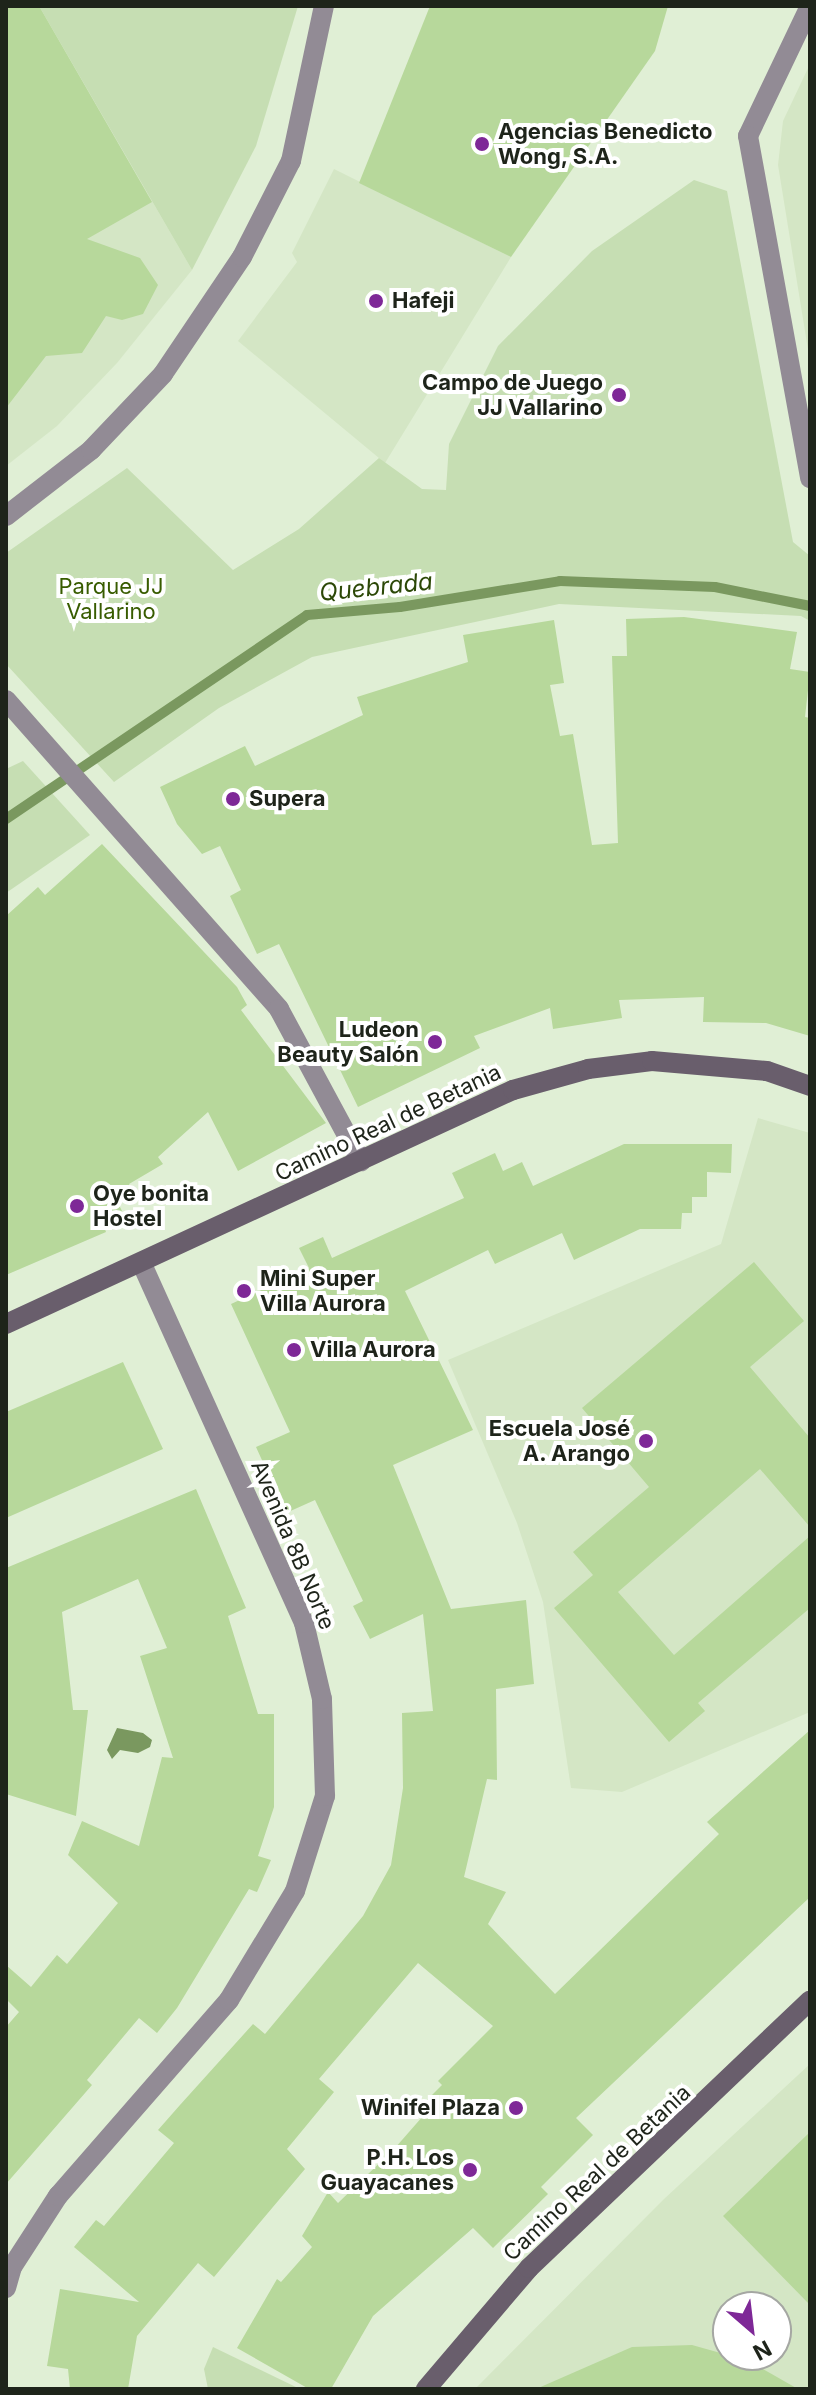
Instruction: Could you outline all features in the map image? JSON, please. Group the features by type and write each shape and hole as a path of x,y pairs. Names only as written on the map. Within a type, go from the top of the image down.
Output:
{"street":[{"path":"6,516 91,450 163,374 242,257 291,161 324,6"},
{"path":"810,6 748,136 810,478"},
{"path":"6,700 279,1009 361,1161"},
{"name":"Camino Real de Betania","path":"6,1324 142,1264 513,1090 588,1069 706,1062 810,1086"},
{"name":"Avenida 8B Norte","path":"6,2288 12,2267 58,2196 229,2000 295,1891 325,1796 322,1699 304,1623 142,1264"},
{"name":"Camino Real de Betania","path":"426,2389 529,2268 810,2000"}],"shaded area":[{"path":"6,6 39,6 192,270 117,363 57,426 6,466"},
{"path":"810,64 810,362 778,165 783,121"},
{"name":"Hafeji","path":"334,169 511,257 385,463 238,341 297,262 292,253"},
{"name":"Escuela José A. Arango","path":"758,1118 810,1133 810,1712 622,1792 571,1788 543,1602 517,1523 448,1360 721,1244"},
{"path":"117,1728 143,1733 152,1740 150,1747 138,1753 120,1750 112,1759 107,1750"},
{"path":"810,2064 810,2389 475,2389 664,2199"}],"green space":[{"path":"39,6 298,6 256,146 192,270"},
{"name":"Parque JJ Vallarino","path":"694,180 727,191 793,542 810,556 810,621 801,616 559,604 312,657 219,708 114,782 6,664 6,553 127,468 233,570 299,529 379,458 422,489 446,490 449,444 498,346 592,251"},
{"path":"23,761 90,835 6,893 6,769"},
{"path":"213,2347 300,2389 208,2389 204,2369"}],"building":[{"path":"6,6 39,6 152,202 87,239 140,258 158,285 143,314 122,320 106,316 82,353 46,356 6,408"},
{"name":"Agencias Benedicto Wong, S.A.","path":"430,6 668,6 655,51 511,257 359,183"},
{"path":"684,617 797,632 790,669 810,672 805,717 810,718 810,1036 766,1023 703,1022 704,997 619,1000 622,1018 553,1029 550,1008 474,1036 480,1048 358,1107 279,944 257,954 230,896 241,890 220,846 202,854 177,824 160,787 245,746 255,766 363,715 357,697 468,662 463,635 554,620 564,683 550,685 560,736 573,734 592,845 618,843 612,656 627,656 626,619"},
{"path":"102,844 237,987 247,1005 241,1010 326,1123 238,1171 208,1112 158,1157 163,1164 129,1184 133,1191 116,1199 122,1211 102,1221 106,1232 6,1275 6,916 38,887 45,895"},
{"path":"624,1144 732,1144 731,1173 707,1172 707,1197 692,1197 692,1213 682,1213 681,1229 640,1229 574,1260 562,1233 495,1264 488,1250 405,1291 473,1430 393,1465 451,1609 526,1600 534,1684 496,1689 497,1780 487,1779 464,1877 506,1892 488,1924 555,1994 719,1834 707,1822 810,1730 810,1897 576,2118 593,2135 541,2187 548,2194 493,2248 473,2228 373,2316 331,2389 309,2389 237,2348 277,2279 281,2282 312,2247 302,2236 328,2192 338,2203 395,2148 430,2108 424,2103 442,2085 438,2081 493,2026 418,1963 319,2079 334,2092 287,2149 305,2169 214,2277 198,2263 137,2336 128,2389 70,2389 68,2369 47,2366 60,2289 139,2302 74,2247 96,2220 104,2226 174,2143 158,2130 253,2024 265,2034 363,1916 391,1865 403,1788 402,1713 433,1711 423,1614 370,1639 353,1606 363,1601 315,1500 286,1513 256,1447 290,1432 231,1304 309,1268 299,1248 323,1237 332,1258 464,1198 452,1173 495,1153 503,1171 522,1162 533,1186"},
{"path":"754,1262 804,1321 750,1367 810,1438 810,1527 760,1469 618,1592 674,1655 810,1536 810,1608 698,1703 705,1711 669,1742 554,1608 593,1575 573,1552 649,1487 582,1408"},
{"path":"123,1362 163,1449 6,1518 6,1412"},
{"path":"196,1489 246,1608 228,1616 258,1714 274,1714 274,1807 258,1856 271,1860 257,1892 249,1889 177,2008 157,2033 139,2018 87,2080 92,2085 6,2184 6,2027 19,2012 6,1999 6,1965 31,1987 57,1955 67,1964 118,1903 68,1855 82,1821 139,1846 162,1757 173,1758 140,1656 167,1648 138,1579 62,1612 73,1710 88,1710 76,1816 6,1794 6,1568"},
{"path":"810,2132 810,2305 723,2216"},
{"path":"692,2345 712,2351 712,2371 766,2371 798,2389 536,2389 632,2347"}],"waterway":[{"name":"Quebrada","path":"6,819 307,615 400,607 560,581 715,587 810,606"}],"place":[{"name":"Agencias Benedicto Wong, S.A.","path":"482,144"},
{"name":"Hafeji","path":"376,301"},
{"name":"Campo de Juego JJ Vallarino","path":"619,395"},
{"name":"Supera","path":"233,799"},
{"name":"Ludeon Beauty Salón","path":"435,1042"},
{"name":"Oye bonita Hostel","path":"77,1206"},
{"name":"Mini Super Villa Aurora","path":"244,1291"},
{"name":"Villa Aurora","path":"294,1350"},
{"name":"Escuela José A. Arango","path":"646,1441"},
{"name":"Winifel Plaza","path":"516,2108"},
{"name":"P.H. Los Guayacanes","path":"470,2170"}]}
